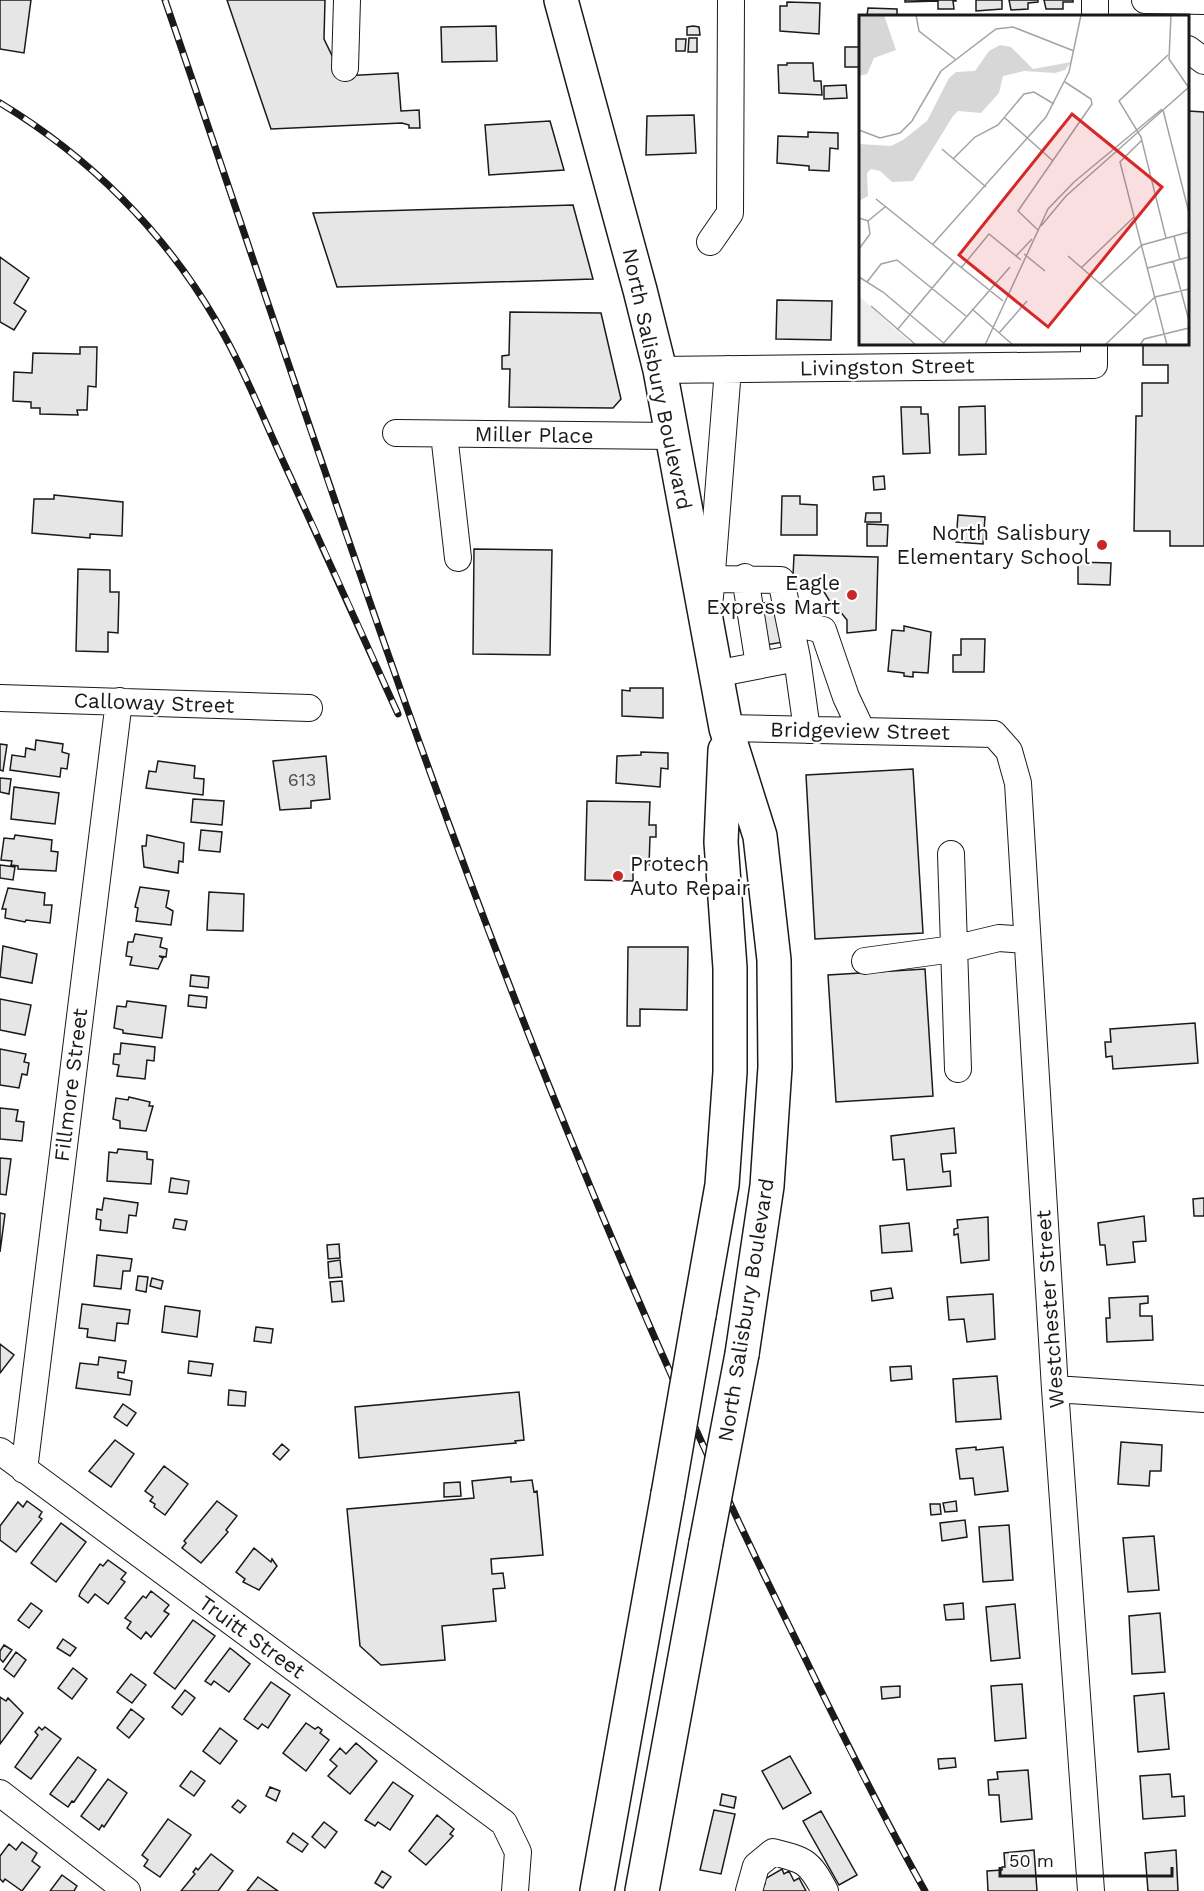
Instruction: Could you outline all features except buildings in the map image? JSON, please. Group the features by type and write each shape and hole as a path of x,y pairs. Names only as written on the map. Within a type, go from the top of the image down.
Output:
{"main road":[{"name":"North Salisbury Boulevard","path":"561,0 660,370 726,728 760,836 774,960 775,1067 767,1186 742,1354 642,1891"},
{"name":"North Salisbury Boulevard","path":"597,1891 722,1185 730,1072 730,968 721,842 726,728"}],"street":[{"path":"345,68 347,0"},
{"path":"710,242 730,213 731,0"},
{"path":"1140,0 1155,15"},
{"path":"1145,0 1204,1"},
{"path":"1189,50 1204,61"},
{"name":"Livingston Street","path":"660,370 1094,365 1094,345"},
{"path":"707,630 728,369"},
{"name":"Miller Place","path":"396,433 672,436"},
{"path":"444,434 458,558"},
{"path":"711,579 744,577 781,580 797,658 807,730"},
{"path":"744,577 759,665"},
{"path":"790,622 823,630 846,697 862,731"},
{"path":"716,674 797,658"},
{"name":"Calloway Street","path":"0,699 309,708"},
{"name":"Fillmore Street","path":"24,1470 119,701"},
{"name":"Bridgeview Street","path":"726,728 994,734"},
{"name":"Westchester Street","path":"994,734 1009,751 1018,783 1055,1389 1091,1891"},
{"path":"951,854 958,1069"},
{"path":"865,961 953,949 999,938 1027,940"},
{"path":"1055,1389 1204,1399"},
{"name":"Truitt Street","path":"0,1451 504,1823 518,1852 515,1891"},
{"path":"0,1793 128,1891"},
{"path":"749,1891 756,1866 773,1852 802,1860 815,1873 825,1891"}],"railway":[{"path":"165,0 410,716 461,858 571,1140 653,1335 741,1527 862,1773 925,1891"},
{"path":"0,103 32,124 93,171 147,226 194,286 226,338 245,376 398,714"}],"place":[{"name":"North Salisbury Elementary School","path":"1102,545"},
{"name":"Eagle Express Mart","path":"852,595"},
{"name":"Protech Auto Repair","path":"618,876"}]}
